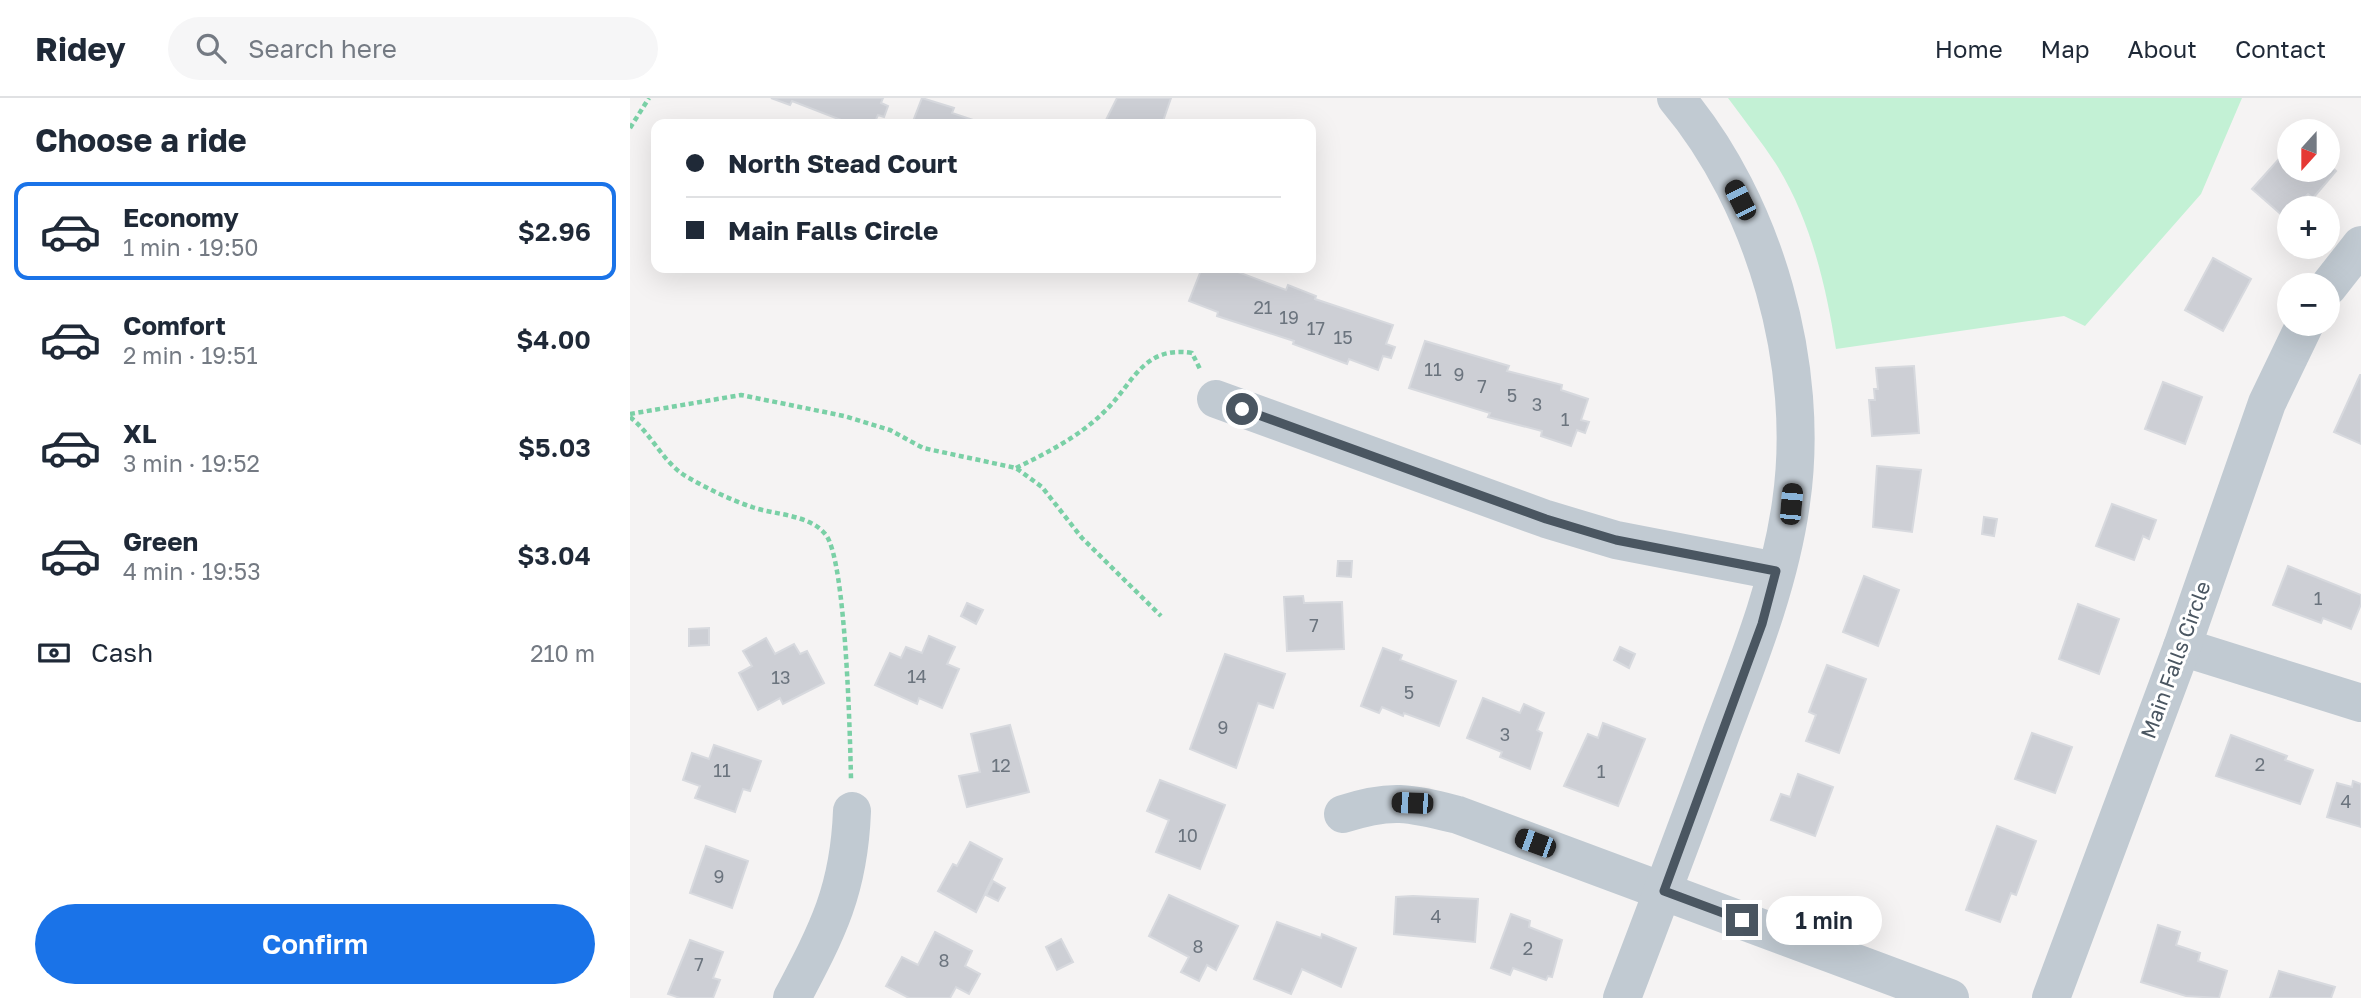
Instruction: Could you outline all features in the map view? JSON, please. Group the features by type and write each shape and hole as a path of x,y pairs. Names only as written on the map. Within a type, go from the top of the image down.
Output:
{"street":[{"path":"1622,998 1762,624 1791,504 1796,438 1779,297 1749,219 1720,162 1703,132 1675,98"},
{"path":"2339,273 2361,245"},
{"name":"Main Falls Circle","path":"2051,998 2182,647 2267,403 2299,336"},
{"path":"1216,399 1546,519 1616,540 1776,571"},
{"path":"2182,647 2361,703"},
{"path":"1343,814 1378,802 1412,803 1458,815 1950,998"},
{"path":"792,998 825,935 841,893 850,855 852,811"}],"path":[{"path":"630,128 649,98"},
{"path":"1016,468 1059,447 1104,412 1130,379 1154,358 1171,350 1192,353 1216,399"},
{"path":"630,416 741,395 844,416 890,430 923,448 1016,468 1042,487 1082,538 1161,616"},
{"path":"630,416 644,428 666,461 687,478 754,508 814,525 825,535 832,550 839,587 852,811"}],"green space":[{"path":"1728,98 2242,98 2201,194 2085,326 2064,316 1836,349 1822,278 1799,208 1776,164"}],"building":[{"path":"771,98 883,98 881,103 888,106 884,117 878,115 876,119 838,119 792,101 790,105"},
{"path":"922,98 954,108 952,113 970,119 914,119"},
{"path":"1117,98 1171,98 1164,119 1106,119"},
{"path":"2277,161 2277,182 2327,182 2315,196 2277,196 2277,211 2252,189"},
{"path":"2213,258 2251,279 2223,331 2185,310"},
{"path":"1200,273 1240,273 1286,290 1288,285 1316,296 1315,299 1393,325 1386,344 1395,347 1391,358 1383,356 1378,370 1349,359 1347,364 1293,344 1294,341 1217,316 1218,312 1189,301"},
{"path":"1425,341 1509,366 1507,371 1562,385 1561,390 1588,399 1581,420 1589,422 1585,433 1577,430 1571,446 1541,436 1542,431 1488,417 1490,413 1409,388"},
{"path":"1914,366 1919,433 1872,436 1869,400 1875,400 1874,389 1878,389 1876,368"},
{"path":"2361,375 2361,444 2334,432"},
{"path":"2163,382 2202,397 2185,444 2145,429"},
{"path":"1877,466 1921,470 1912,532 1873,527"},
{"path":"2112,504 2156,520 2149,539 2143,536 2134,560 2096,546"},
{"path":"1984,517 1997,519 1994,536 1982,534"},
{"path":"1338,561 1352,561 1351,577 1337,576"},
{"path":"2288,566 2361,595 2361,604 2351,629 2323,618 2321,623 2273,605"},
{"path":"1864,576 1899,590 1878,646 1843,632"},
{"path":"1303,596 1304,603 1342,602 1344,649 1287,651 1284,597"},
{"path":"967,603 983,610 976,624 961,616"},
{"path":"2078,604 2119,619 2099,674 2059,659"},
{"path":"709,628 709,645 689,646 689,629"},
{"path":"929,636 955,647 947,664 959,669 942,708 919,698 917,704 875,685 890,653 901,658 906,647 922,653"},
{"path":"766,638 775,654 794,644 800,654 807,651 824,683 783,704 780,698 758,710 739,673 752,666 743,651"},
{"path":"1620,647 1635,654 1629,668 1614,660"},
{"path":"1383,648 1402,655 1400,660 1456,681 1439,726 1382,707 1379,713 1361,706"},
{"path":"1225,654 1285,674 1273,708 1258,703 1236,768 1190,749"},
{"path":"1827,665 1866,679 1839,753 1806,741 1816,715 1809,712"},
{"path":"1483,698 1520,713 1524,704 1544,713 1537,730 1542,733 1530,769 1500,757 1502,752 1467,738"},
{"path":"1603,723 1645,739 1618,806 1564,786 1588,734 1598,738"},
{"path":"1010,725 1029,792 967,807 959,776 980,772 971,734"},
{"path":"2032,733 2072,747 2055,793 2015,779"},
{"path":"2231,735 2287,756 2285,760 2313,770 2300,804 2216,776"},
{"path":"714,745 761,761 750,791 743,789 735,812 695,798 700,786 683,780 692,753 709,759"},
{"path":"1798,774 1833,787 1815,836 1771,820 1781,794 1790,797"},
{"path":"1160,780 1225,805 1200,869 1156,852 1169,820 1147,811"},
{"path":"2353,781 2361,784 2361,827 2327,817 2337,783 2352,787"},
{"path":"1997,826 2036,841 2016,895 2011,893 2000,922 1966,910"},
{"path":"970,842 1002,859 976,912 938,891 953,864 957,866"},
{"path":"706,846 748,861 732,908 690,893"},
{"path":"993,881 1005,888 998,901 986,895"},
{"path":"1169,895 1238,926 1216,970 1207,965 1199,981 1181,972 1189,957 1149,936"},
{"path":"1396,897 1478,899 1475,942 1394,934"},
{"path":"1511,914 1530,921 1529,927 1562,940 1552,977 1548,976 1546,980 1513,968 1510,975 1491,968"},
{"path":"1277,922 1321,938 1322,934 1356,948 1341,987 1302,969 1291,994 1254,979"},
{"path":"2158,925 2180,932 2176,945 2200,953 2198,961 2227,971 2219,998 2186,996 2141,982"},
{"path":"935,932 972,951 965,966 980,974 969,994 956,987 950,998 909,998 886,986 902,957 918,965"},
{"path":"1061,939 1073,962 1057,970 1046,947"},
{"path":"690,940 723,952 713,978 720,980 713,998 680,998 668,994"},
{"path":"2279,971 2335,987 2331,998 2270,998"}],"route":[{"path":"1242,409 1546,519 1616,540 1776,571 1762,624 1664,891 1742,920"}]}
